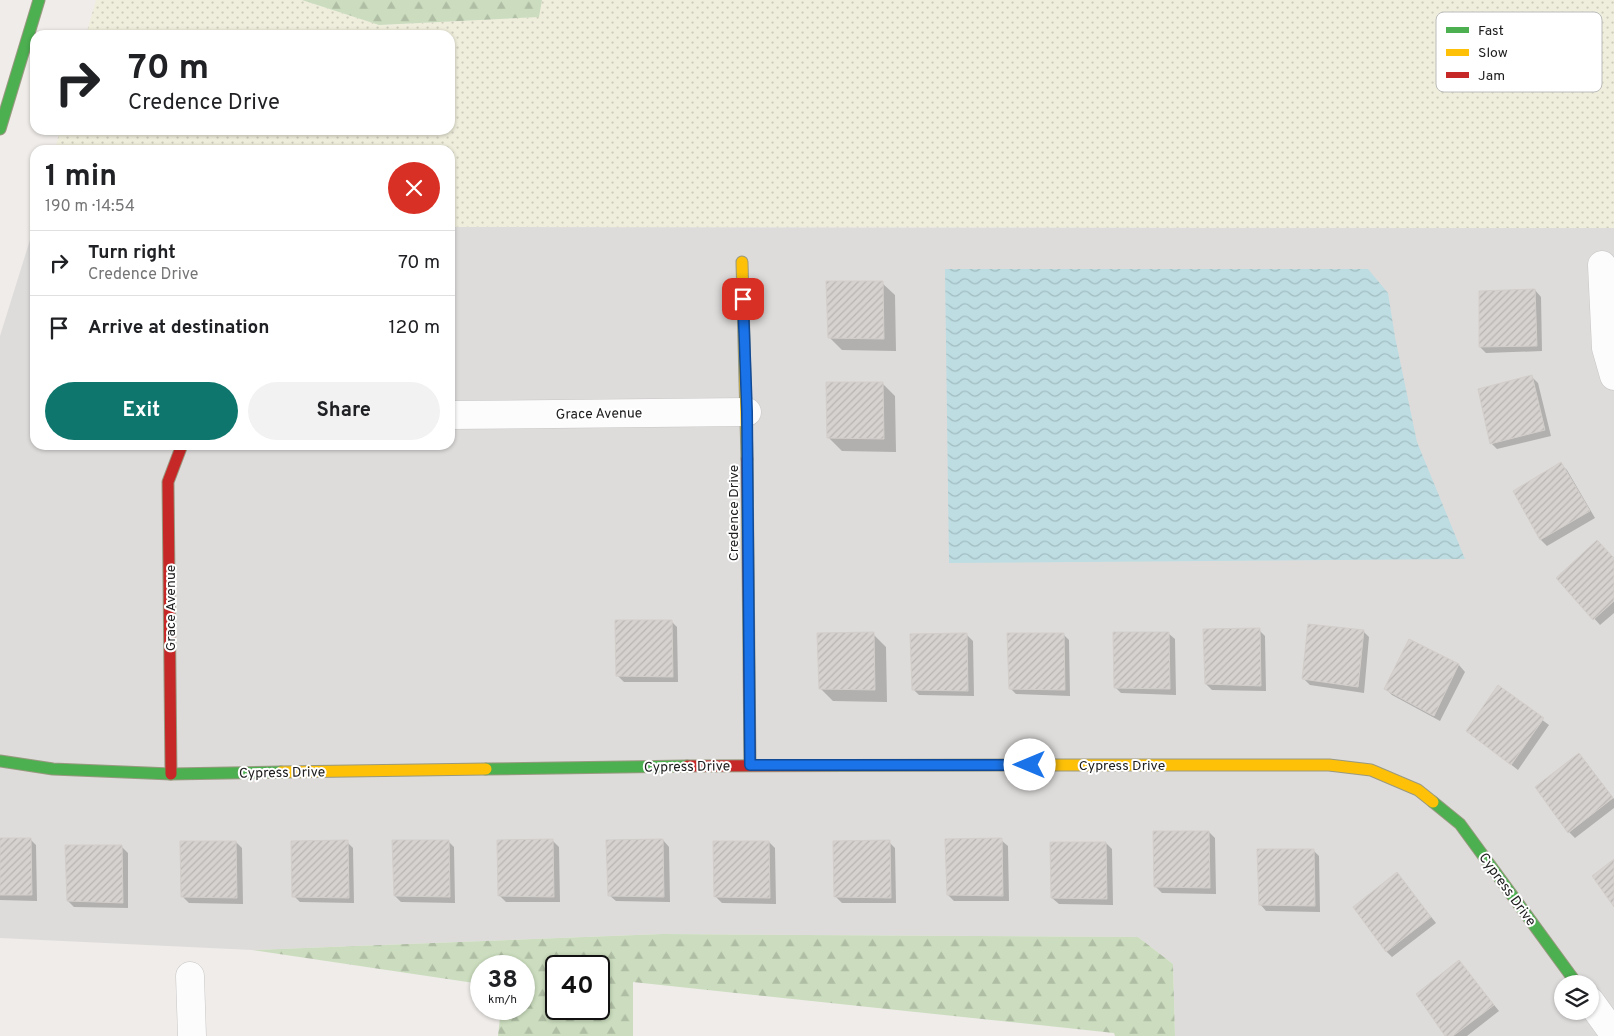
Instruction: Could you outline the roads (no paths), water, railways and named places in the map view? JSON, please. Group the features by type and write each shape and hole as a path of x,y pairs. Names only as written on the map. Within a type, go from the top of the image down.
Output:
{"street":[{"path":"0,129 39,0"},
{"name":"Credence Drive","path":"742,262 747,412 750,765"},
{"path":"1602,265 1606,348 1614,376"},
{"name":"Grace Avenue","path":"455,415 747,412"},
{"name":"Grace Avenue","path":"171,774 168,482 180,450"},
{"name":"Cypress Drive","path":"0,761 53,768 171,774 750,765 1329,765 1371,770 1418,790 1460,824 1570,975"},
{"path":"190,976 192,1036"},
{"path":"1599,1013 1614,1034"}],"water":[{"path":"945,269 1368,269 1388,293 1395,337 1417,442 1465,559 949,563"}]}
